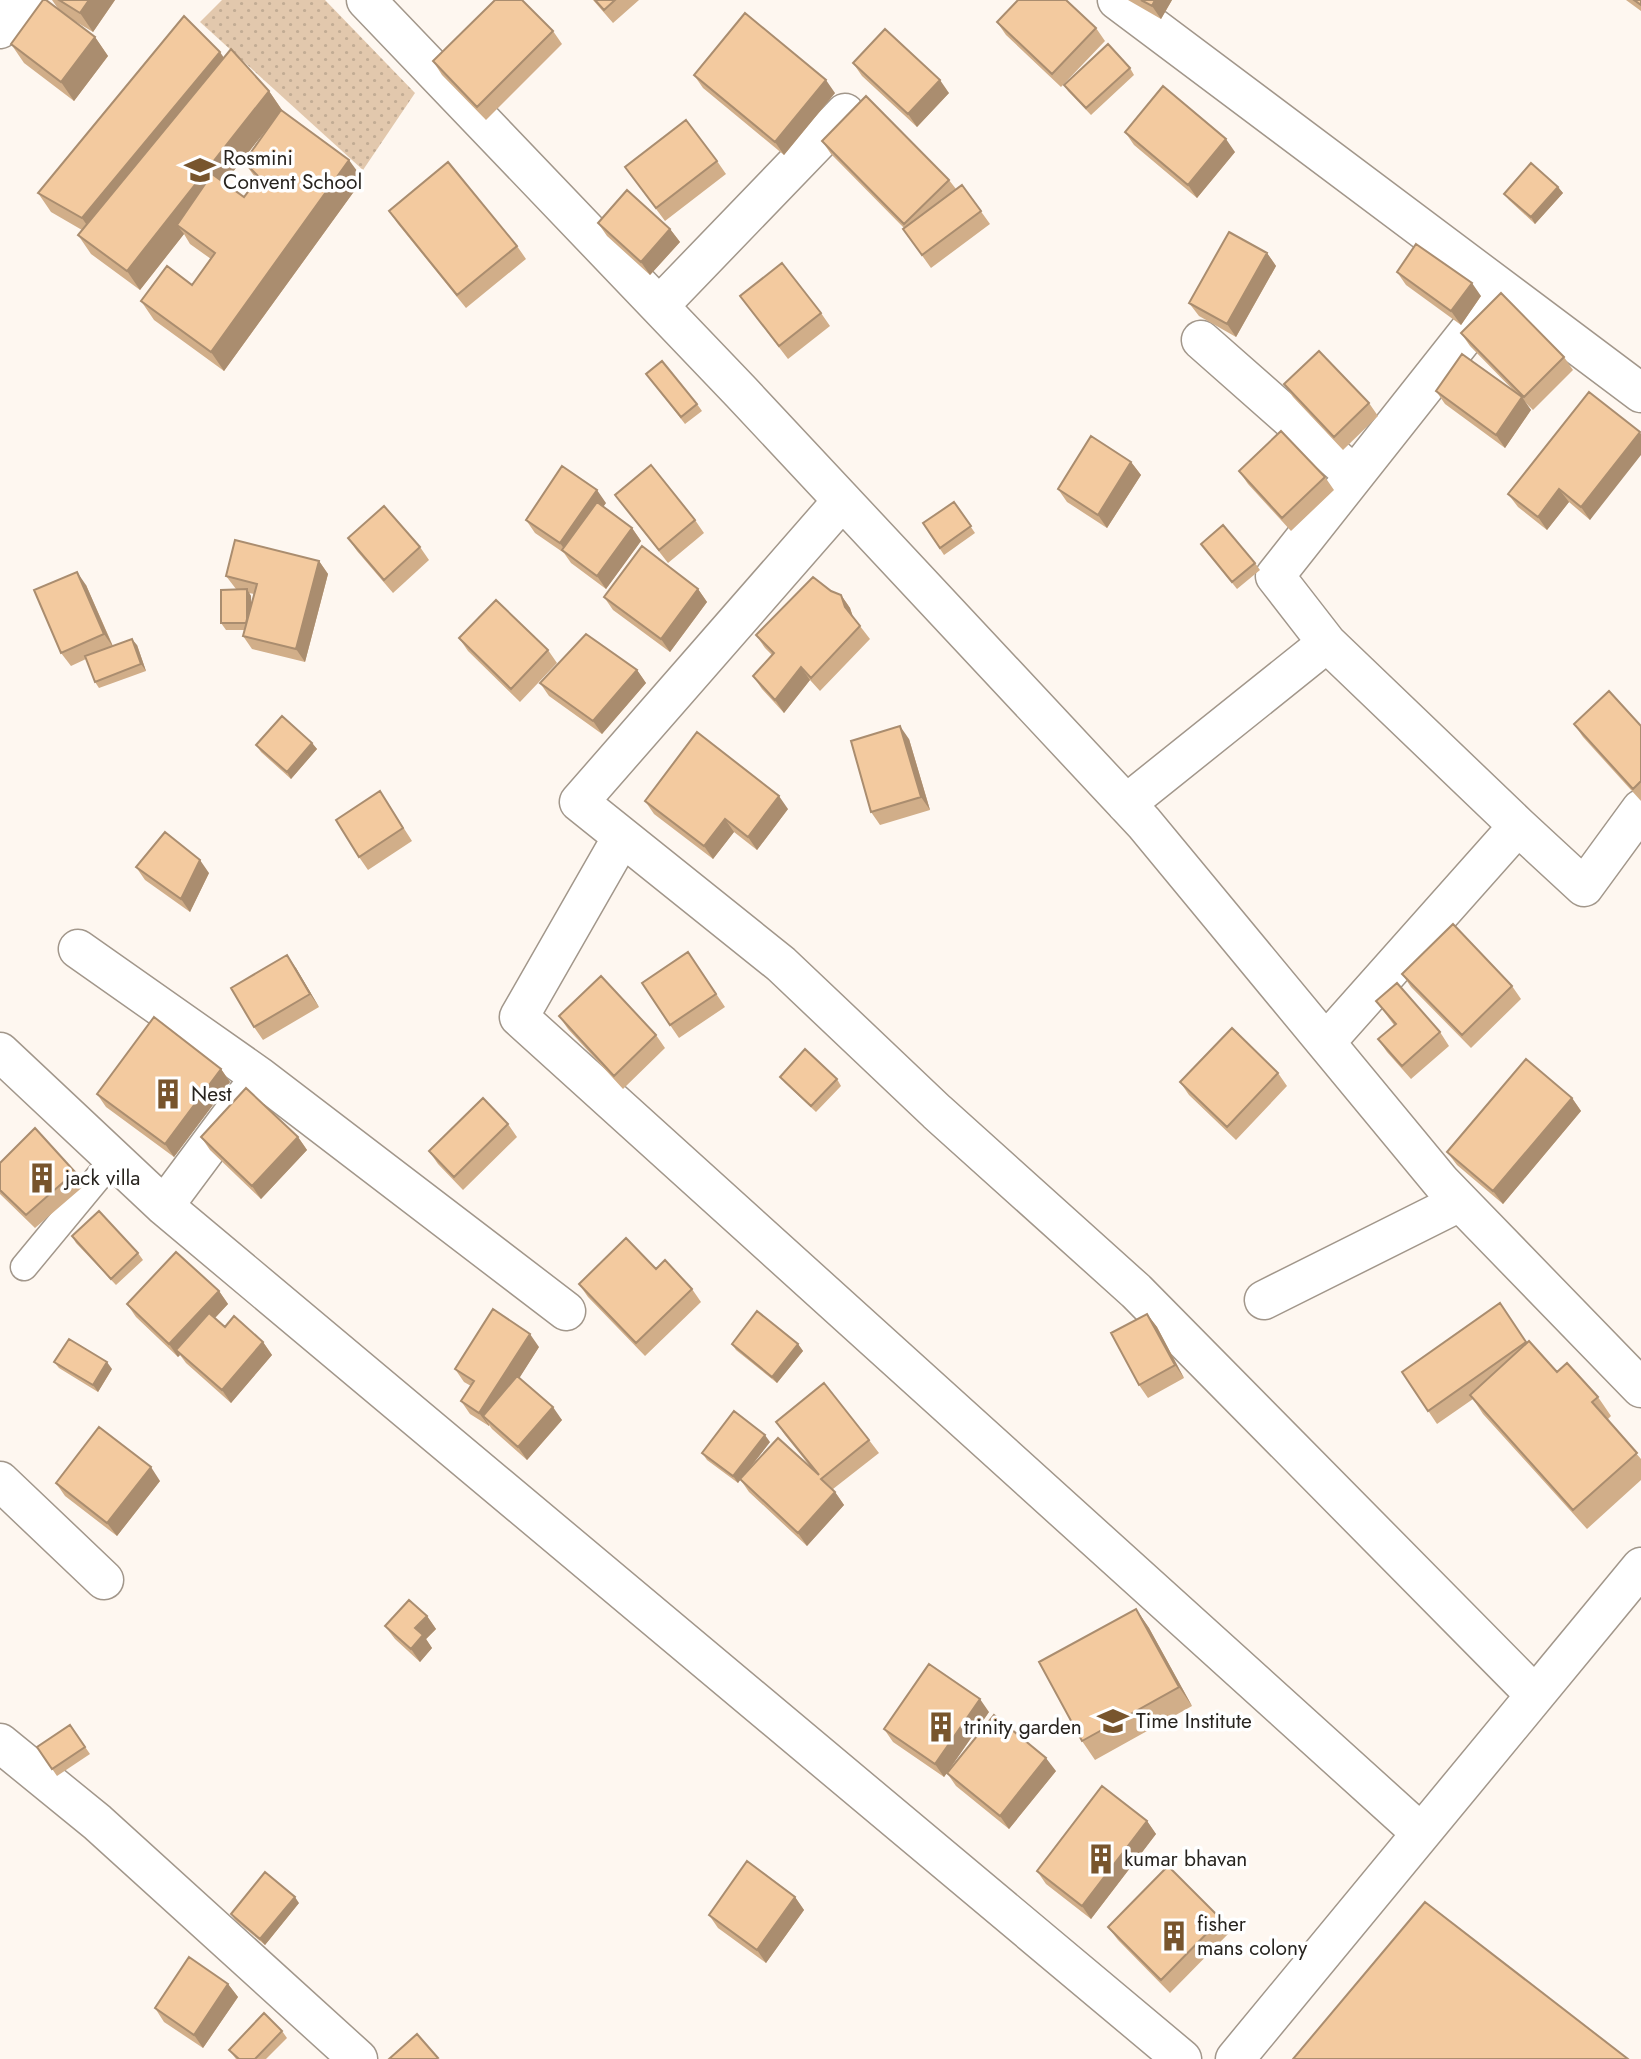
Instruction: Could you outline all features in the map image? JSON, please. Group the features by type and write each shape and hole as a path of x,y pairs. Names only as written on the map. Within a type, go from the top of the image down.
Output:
{"street":[{"path":"0,29 24,0"},
{"path":"366,0 659,306 1126,804 1460,1202 1641,1388"},
{"path":"1117,0 1641,393"},
{"path":"659,306 845,113"},
{"path":"1502,289 1275,576 1327,643 1584,887 1641,809"},
{"path":"1201,340 1354,475"},
{"path":"842,501 579,802 781,964 937,1112 1136,1291 1535,1695"},
{"path":"1126,804 1327,643"},
{"path":"1326,1042 1518,826"},
{"path":"622,836 519,1017 1421,1833"},
{"path":"78,950 260,1077 566,1311"},
{"path":"0,1052 115,1157 164,1206 1182,2059"},
{"path":"164,1206 260,1077"},
{"path":"1264,1300 1460,1202"},
{"path":"0,1481 104,1580"},
{"path":"1235,2059 1641,1567"},
{"path":"0,1743 97,1822 358,2059"}],"lane":[{"path":"24,1267 115,1157"}],"shaded area":[{"path":"222,0 325,0 415,93 363,170 200,22"}],"building":[{"path":"43,0 95,37 61,82 11,44"},
{"path":"59,0 89,0 80,13"},
{"path":"495,0 522,0 553,31 477,107 433,61"},
{"path":"595,0 615,0 604,10"},
{"path":"1018,0 1066,0 1096,28 1052,74 997,22"},
{"path":"1141,0 1155,0 1152,6"},
{"path":"745,13 826,80 775,142 694,75"},
{"path":"184,16 220,52 82,218 38,193"},
{"path":"885,29 940,80 908,114 853,63"},
{"path":"1108,44 1130,68 1086,108 1064,85"},
{"path":"231,49 269,91 127,271 78,235"},
{"path":"1163,86 1226,139 1188,185 1125,132"},
{"path":"866,96 949,180 904,224 822,141"},
{"path":"281,110 349,160 211,352 141,301 167,266 192,285 215,253 177,225 212,174 244,197 259,177 244,162"},
{"path":"686,120 717,161 656,208 625,167"},
{"path":"448,162 517,246 457,295 389,211"},
{"path":"1531,163 1558,187 1531,217 1504,194"},
{"path":"962,185 981,211 922,255 903,229"},
{"path":"627,190 670,229 641,262 598,223"},
{"path":"1229,232 1267,253 1227,324 1189,303"},
{"path":"1416,244 1472,283 1451,311 1397,272"},
{"path":"782,263 821,313 779,346 740,296"},
{"path":"1501,293 1564,357 1524,397 1461,333"},
{"path":"1319,351 1369,403 1334,437 1284,384"},
{"path":"1462,354 1522,397 1496,435 1436,391"},
{"path":"662,361 697,404 681,417 646,374"},
{"path":"1589,392 1640,432 1581,507 1559,489 1538,517 1508,494"},
{"path":"1281,431 1325,477 1282,518 1239,471"},
{"path":"1091,436 1131,462 1098,515 1058,489"},
{"path":"651,465 695,520 659,550 615,495"},
{"path":"562,466 597,490 560,543 526,520"},
{"path":"597,502 632,528 597,576 562,550"},
{"path":"954,502 971,526 940,548 923,523"},
{"path":"384,506 420,547 384,580 348,538"},
{"path":"1223,525 1255,563 1232,582 1201,544"},
{"path":"235,540 319,561 296,649 243,636 257,584 226,576"},
{"path":"642,546 698,589 661,639 604,597"},
{"path":"77,572 104,634 61,653 34,590"},
{"path":"813,577 841,595 845,607 860,626 811,678 801,667 775,700 753,676 774,653 756,635"},
{"path":"247,589 246,623 221,623 221,590"},
{"path":"496,600 548,650 511,689 459,638"},
{"path":"586,634 637,670 593,721 540,683"},
{"path":"132,639 141,664 95,682 85,656"},
{"path":"1609,691 1641,726 1641,781 1633,789 1574,724"},
{"path":"282,716 312,743 287,772 256,745"},
{"path":"900,726 921,797 871,812 851,741"},
{"path":"697,732 779,796 748,837 725,819 704,846 645,801"},
{"path":"380,791 403,828 359,857 336,820"},
{"path":"165,832 200,860 181,899 136,867"},
{"path":"1453,924 1512,986 1462,1035 1402,974"},
{"path":"688,952 716,994 670,1025 642,983"},
{"path":"287,955 310,994 254,1027 231,988"},
{"path":"601,976 656,1035 614,1076 559,1016"},
{"path":"1397,983 1440,1032 1402,1066 1378,1039 1396,1024 1376,1001"},
{"name":"Nest","path":"154,1017 221,1069 165,1144 97,1094"},
{"path":"1232,1028 1278,1073 1227,1127 1180,1082"},
{"path":"805,1049 837,1079 811,1106 780,1077"},
{"path":"1526,1059 1572,1098 1493,1191 1447,1152"},
{"path":"246,1088 298,1137 252,1186 201,1137"},
{"path":"483,1098 508,1124 454,1177 429,1151"},
{"name":"jack villa","path":"35,1128 75,1172 26,1215 0,1190 0,1163"},
{"path":"99,1211 138,1253 111,1279 72,1236"},
{"path":"626,1238 656,1269 665,1260 692,1289 636,1343 579,1284"},
{"path":"176,1252 219,1291 169,1344 127,1304"},
{"path":"1500,1303 1526,1342 1428,1411 1402,1372"},
{"path":"493,1309 530,1334 479,1413 461,1401 474,1381 455,1369"},
{"path":"757,1311 798,1344 772,1377 732,1344"},
{"path":"209,1313 225,1327 234,1316 263,1342 222,1390 176,1350"},
{"path":"1147,1314 1175,1365 1139,1385 1111,1333"},
{"path":"69,1339 107,1362 93,1385 54,1362"},
{"path":"1529,1341 1557,1372 1567,1363 1598,1397 1592,1402 1637,1453 1573,1510 1470,1395"},
{"path":"517,1376 553,1407 518,1447 483,1416"},
{"path":"824,1383 869,1440 821,1479 835,1492 798,1533 740,1479 778,1438 819,1475 776,1422"},
{"path":"734,1411 765,1435 733,1476 702,1453"},
{"path":"99,1427 151,1467 107,1523 56,1483"},
{"path":"409,1600 427,1616 415,1628 423,1635 411,1649 385,1626"},
{"name":"Time Institute","path":"1136,1609 1179,1687 1082,1741 1039,1662"},
{"name":"trinity garden","path":"929,1664 980,1699 935,1764 884,1729"},
{"path":"994,1715 1046,1758 1000,1816 947,1773"},
{"path":"70,1725 85,1747 52,1769 37,1747"},
{"name":"kumar bhavan","path":"1102,1786 1147,1821 1082,1906 1037,1871"},
{"path":"747,1861 795,1897 757,1950 709,1915"},
{"name":"fisher mans colony","path":"1168,1866 1221,1919 1161,1980 1108,1927"},
{"path":"265,1872 295,1897 260,1939 231,1914"},
{"path":"1425,1902 1628,2059 1293,2059"},
{"path":"189,1957 228,1984 194,2035 155,2008"},
{"path":"264,2013 282,2031 255,2059 239,2059 229,2050"},
{"path":"417,2034 438,2058 389,2059"}],"place":[{"name":"Rosmini Convent School","path":"200,170"},
{"name":"Nest","path":"168,1094"},
{"name":"jack villa","path":"42,1178"},
{"name":"Time Institute","path":"1113,1721"},
{"name":"trinity garden","path":"941,1727"},
{"name":"kumar bhavan","path":"1101,1859"},
{"name":"fisher mans colony","path":"1174,1936"}]}
